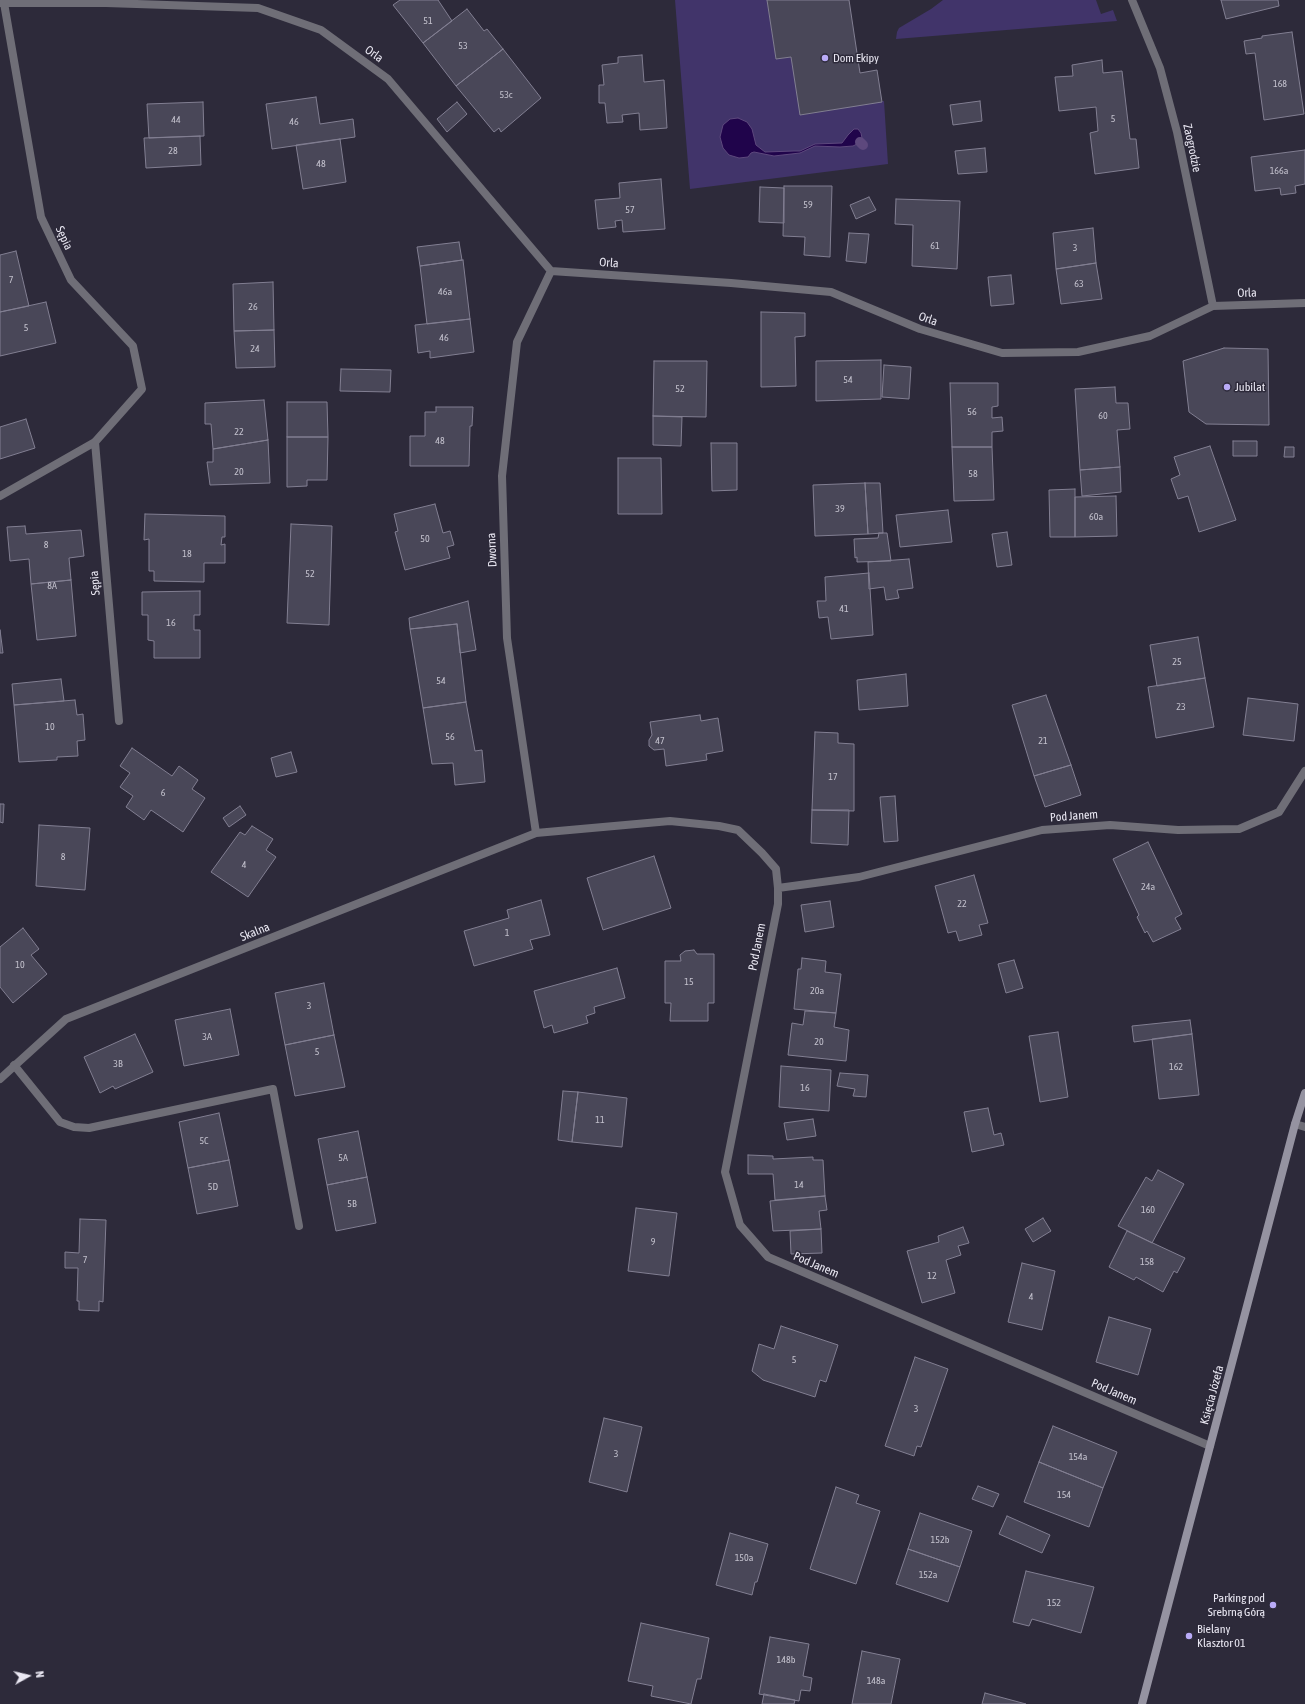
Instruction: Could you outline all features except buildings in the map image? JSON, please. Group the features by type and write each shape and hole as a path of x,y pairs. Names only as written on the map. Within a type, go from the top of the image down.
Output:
{"street":[{"name":"Zaogrodzie","path":"1132,0 1160,68 1177,132 1213,306"},
{"name":"Orla","path":"2,3 106,2 258,8 321,30 388,79 551,271 731,283 831,292 920,330 1002,353 1078,352 1150,336 1213,306 1305,303"},
{"name":"Sępia","path":"0,496 95,442 142,389 133,346 71,280 41,217 2,3"},
{"name":"Dworna","path":"536,834 507,638 502,476 518,342 551,271"},
{"name":"Sępia","path":"95,442 119,721"},
{"name":"Pod Janem","path":"778,888 859,877 1042,830 1110,825 1178,830 1239,829 1279,812 1305,771"},
{"name":"Pod Janem","path":"536,834 670,821 719,826 738,830 762,852 776,869 778,904 725,1172 740,1225 768,1257 1210,1446"},
{"name":"Skalna","path":"0,1079 66,1019 536,834"},
{"path":"14,1065 60,1122 74,1128 89,1128 273,1089 299,1226"},
{"name":"Księcia Józefa","path":"1142,1704 1295,1124 1305,1093"},
{"path":"1295,1124 1305,1127"}],"shaded area":[{"path":"675,0 767,0 776,59 791,57 801,115 884,101 888,164 690,189"},
{"path":"943,0 1096,0 1101,14 1113,10 1117,21 896,39 899,28"},
{"path":"738,118 747,122 752,129 756,145 765,152 800,151 815,144 842,143 854,129 858,129 862,138 861,142 853,146 815,146 800,153 774,156 754,152 748,157 739,158 729,155 723,148 720,137 723,125 730,119"}],"waterway":[{"path":"860,142 863,145"}],"place":[{"name":"Dom Ekipy","path":"825,58"},
{"name":"Jubilat","path":"1227,387"},
{"name":"Parking pod Srebrną Górą","path":"1273,1605"},
{"name":"Bielany Klasztor 01","path":"1189,1636"}]}
